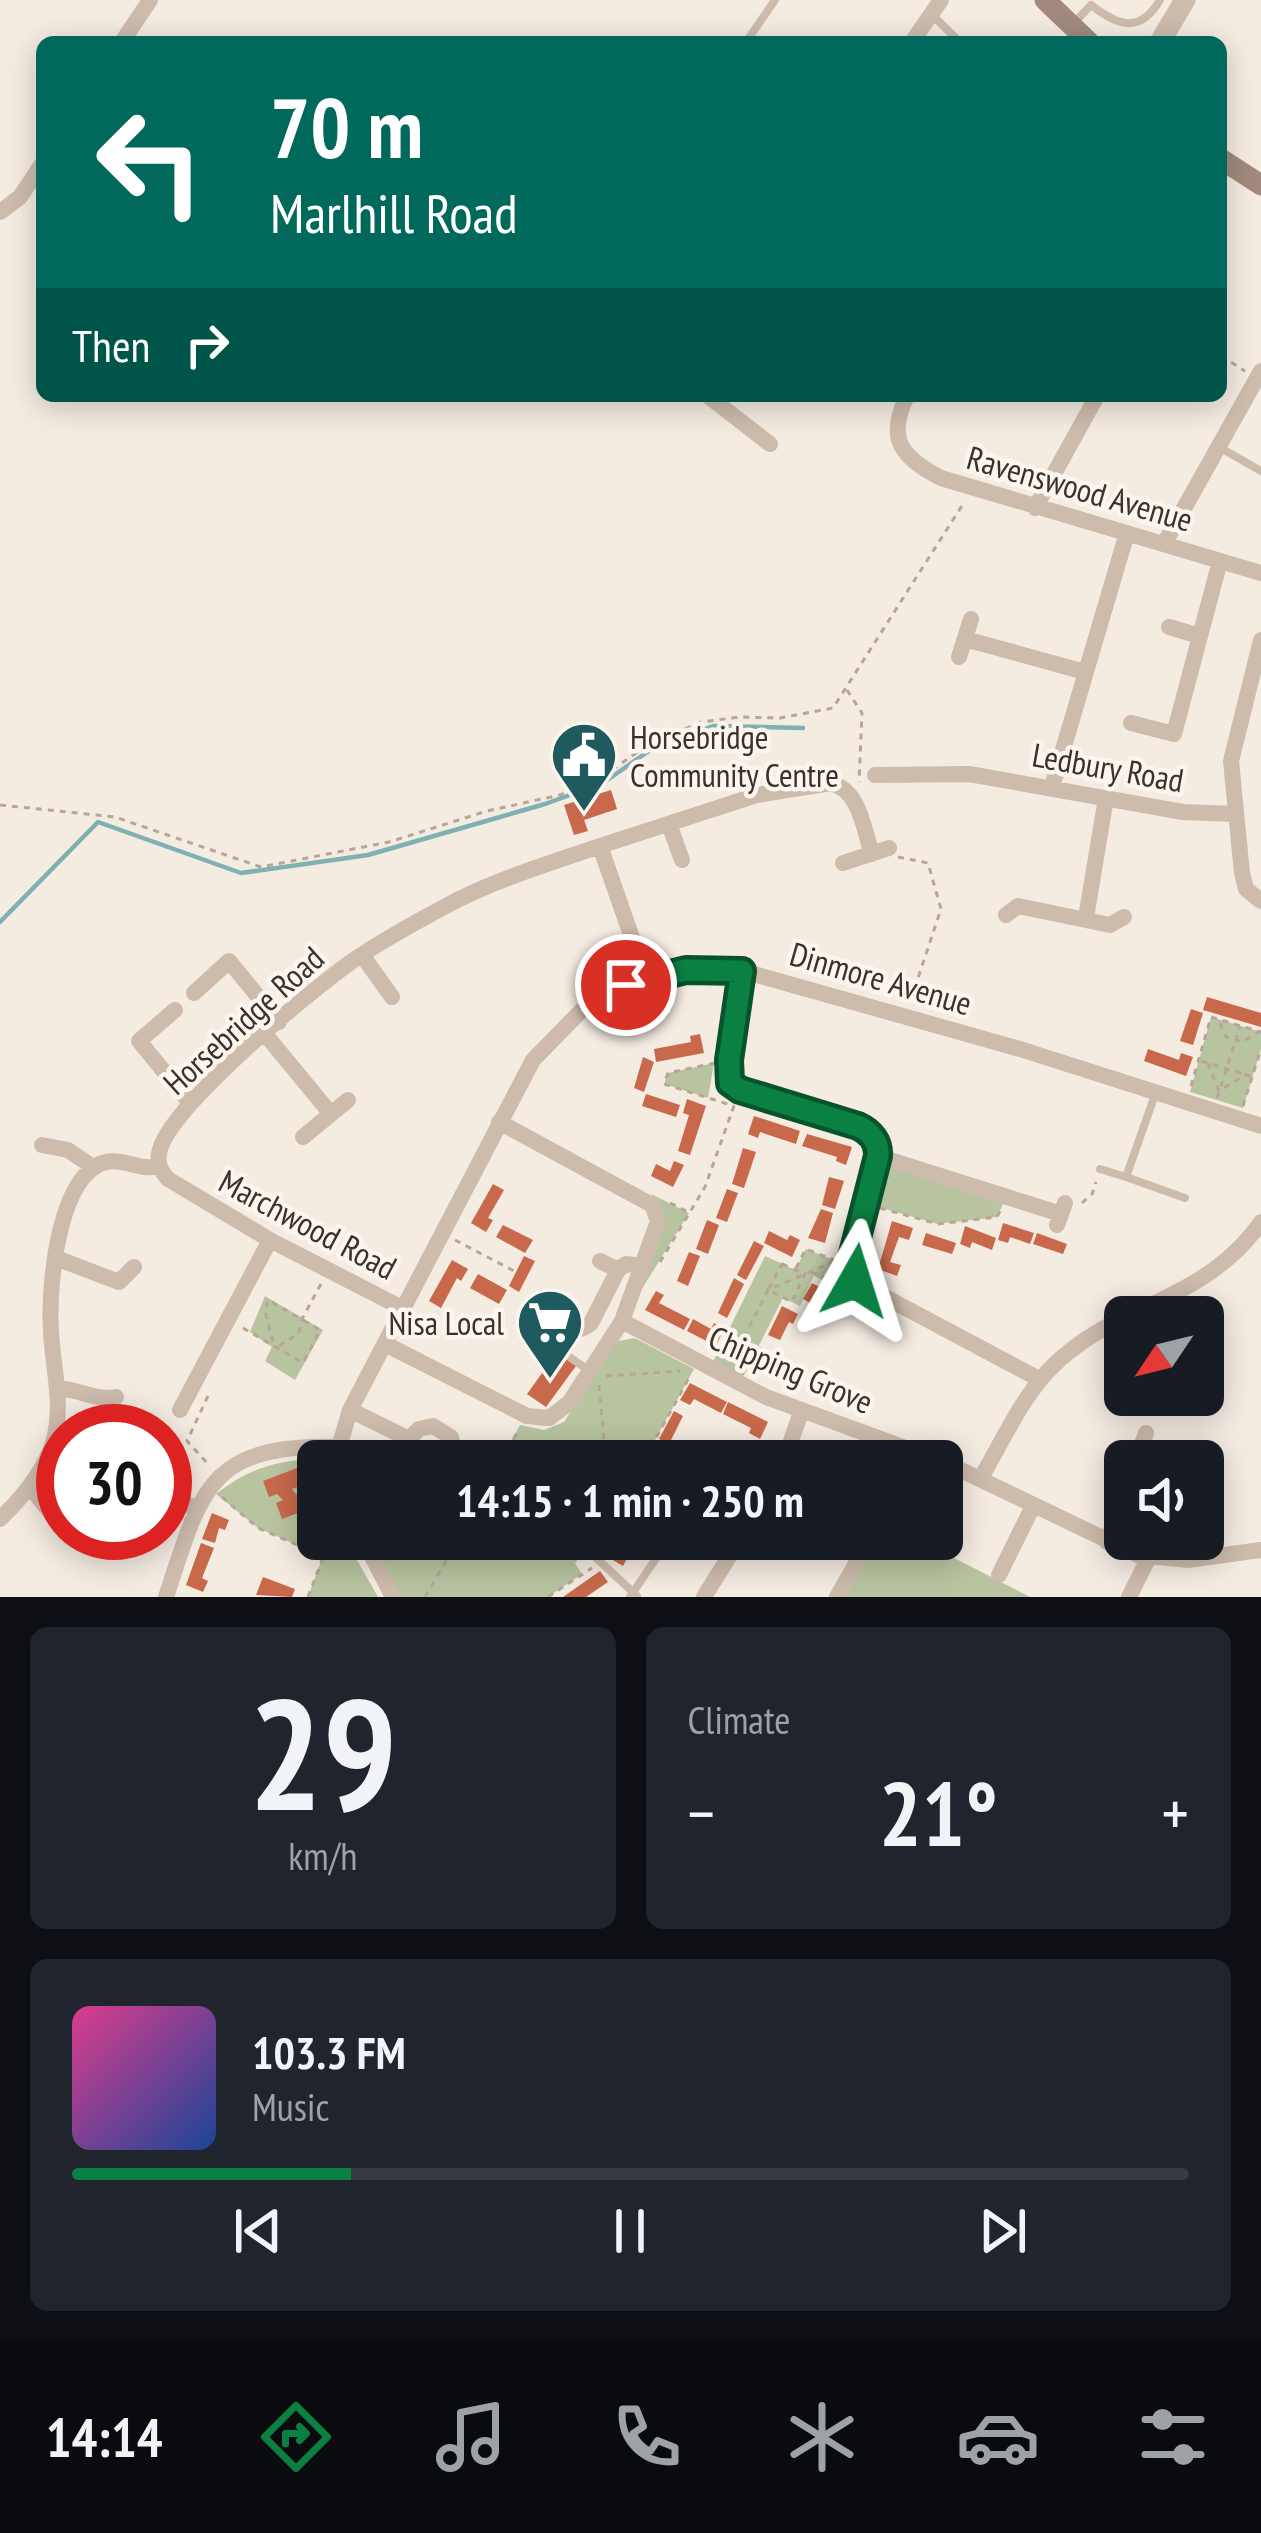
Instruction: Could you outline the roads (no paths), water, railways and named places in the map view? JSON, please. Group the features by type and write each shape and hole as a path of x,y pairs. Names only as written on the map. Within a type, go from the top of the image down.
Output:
{"main road":[{"path":"1045,0 1080,34"},
{"path":"1227,163 1261,184"}],"street":[{"path":"126,36 150,0"},
{"path":"1164,36 1185,0"},
{"path":"916,36 936,7"},
{"path":"0,212 20,197 36,173"},
{"path":"1164,544 1259,374"},
{"path":"716,402 770,444"},
{"name":"Ravenswood Avenue","path":"904,402 895,421 897,438 922,468 972,489 1261,572"},
{"path":"1035,508 1094,402"},
{"path":"1052,788 1127,533"},
{"path":"1131,722 1174,734 1220,561"},
{"path":"959,658 970,619"},
{"path":"1169,628 1200,637"},
{"path":"965,639 1085,672"},
{"path":"1261,640 1232,761 1246,889 1261,901"},
{"name":"Ledbury Road","path":"867,779 969,774 1183,812 1235,814"},
{"name":"Horsebridge Road","path":"159,1166 162,1142 190,1102 265,1034 362,955 472,893 757,795 831,783 853,797 880,850 843,863"},
{"path":"1086,918 1106,798"},
{"path":"669,824 682,860"},
{"path":"600,846 646,978"},
{"path":"1011,905 1118,926"},
{"name":"Horsebridge Road","path":"362,955 392,997"},
{"path":"194,993 229,961 279,1022"},
{"name":"Dinmore Avenue","path":"340,1440 350,1410 533,1060 594,1001 646,978 686,970 742,971 906,1015 1261,1126"},
{"path":"742,971 728,1078 737,1098 858,1126 875,1141 878,1156 850,1265 855,1281 1039,1379"},
{"path":"175,1010 139,1041 190,1102"},
{"path":"265,1034 331,1114"},
{"path":"304,1137 348,1100"},
{"path":"386,1344 526,1415 549,1418 562,1412 622,1321 648,1269 658,1222 652,1205 499,1122"},
{"path":"42,1145 68,1150 93,1167"},
{"path":"878,1156 1061,1214"},
{"path":"0,1519 30,1487 53,1442 57,1388 50,1318 68,1206 93,1167 115,1160 159,1166"},
{"name":"Marchwood Road","path":"159,1166 185,1192 404,1309"},
{"path":"1169,1296 1202,1280 1261,1222"},
{"path":"187,1404 200,1392 228,1319 270,1240"},
{"path":"56,1258 120,1288 134,1267"},
{"path":"600,1261 618,1270"},
{"path":"550,1332 576,1332 591,1323 618,1270 626,1264 648,1269"},
{"name":"Chipping Grove","path":"622,1321 724,1376 870,1440"},
{"path":"981,1478 1039,1379 1068,1349 1104,1329"},
{"path":"57,1388 80,1389 94,1405 116,1397"},
{"path":"350,1410 409,1439 426,1426 440,1428 450,1440"},
{"path":"791,1440 801,1412"},
{"path":"1144,1440 1146,1433"},
{"path":"166,1597 197,1508 212,1482 234,1464 276,1453 297,1453"},
{"name":"Chipping Grove","path":"963,1470 1104,1541"},
{"path":"30,1487 36,1496"},
{"path":"192,1506 197,1508"},
{"path":"998,1565 1033,1506"},
{"name":"Chipping Grove","path":"1224,1555 1261,1550"},
{"path":"374,1560 393,1597"},
{"path":"704,1597 727,1560"},
{"path":"837,1597 858,1560"},
{"path":"1129,1597 1147,1560"}],"lane":[{"path":"750,36 775,0"},
{"path":"1080,34 1088,2 1113,19 1130,23 1149,17 1160,0"},
{"path":"936,7 956,36"},
{"path":"1217,446 1261,471"},
{"path":"1126,1177 1155,1094"},
{"path":"1100,1169 1185,1198"},
{"path":"550,1332 589,1371"},
{"path":"598,1560 634,1596 656,1560"}],"waterway":[{"path":"0,922 98,822 241,873 368,855 545,804 603,783 656,746 714,726 803,728"}],"place":[{"name":"Horsebridge Community Centre","path":"584,814"},
{"name":"Nisa Local","path":"550,1381"}]}
